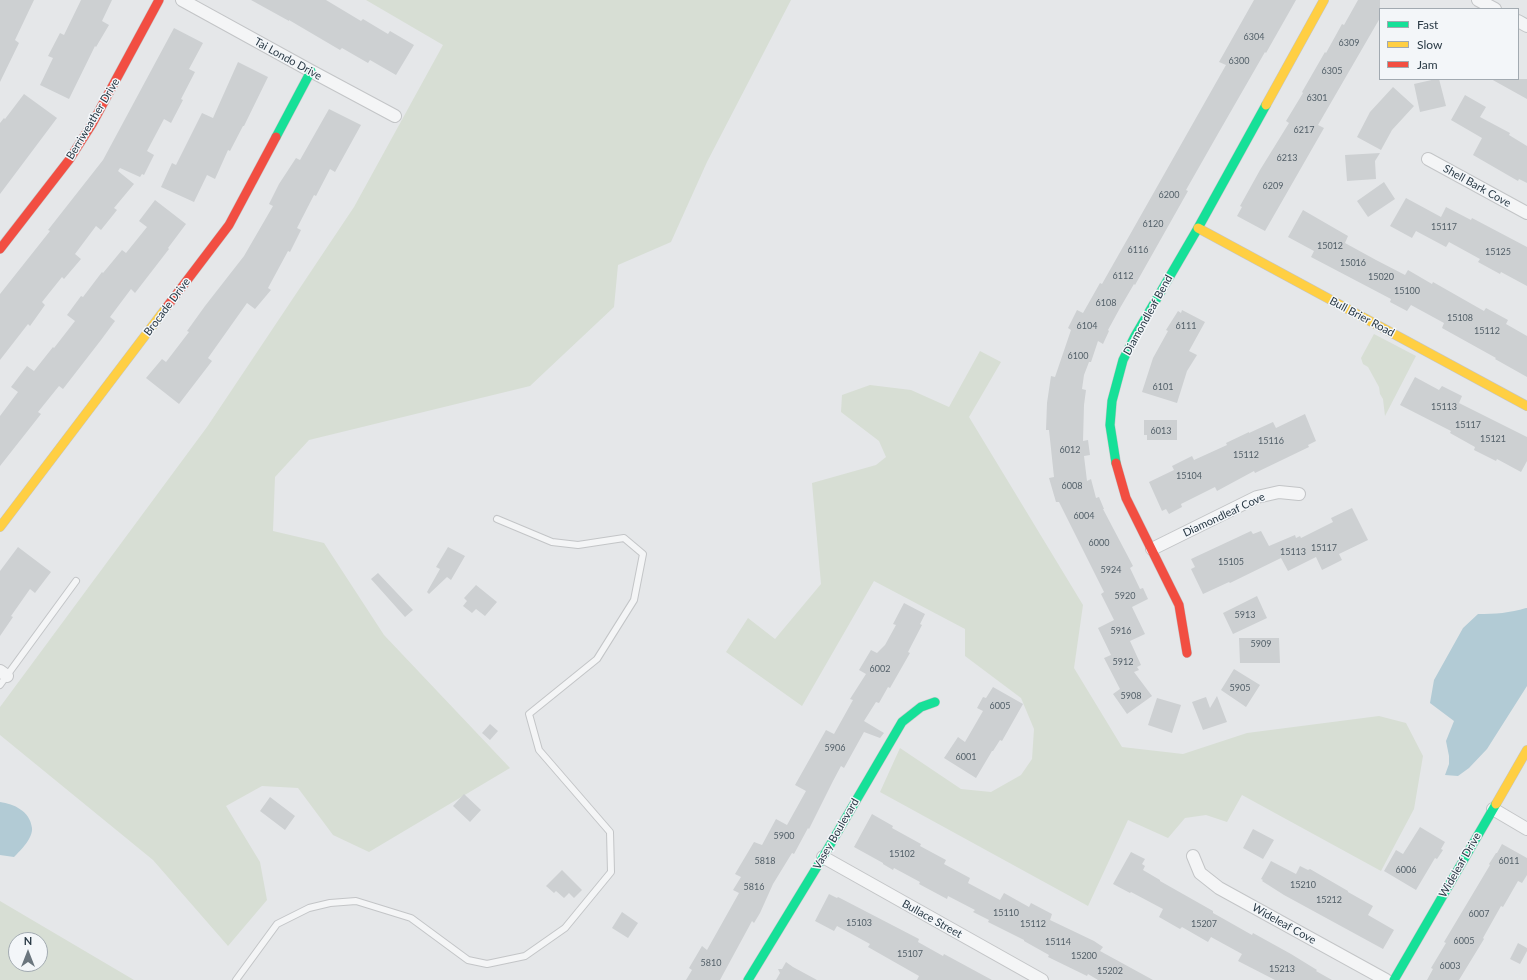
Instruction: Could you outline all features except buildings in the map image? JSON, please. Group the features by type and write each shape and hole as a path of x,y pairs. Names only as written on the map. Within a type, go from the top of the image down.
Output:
{"street":[{"name":"Berriweather Drive","path":"0,248 69,160 92,124 159,0"},
{"name":"Tai Londo Drive","path":"182,0 395,116"},
{"name":"Diamondleaf Bend","path":"1187,653 1179,605 1126,498 1114,458 1110,425 1112,401 1123,360 1324,0"},
{"path":"1478,0 1493,8"},
{"name":"Brocade Drive","path":"0,527 229,225 311,71"},
{"name":"Shell Bark Cove","path":"1428,159 1527,213"},
{"name":"Bull Brier Road","path":"1198,228 1527,406"},
{"name":"Diamondleaf Cove","path":"1152,549 1257,497 1279,492 1299,494"},
{"name":"Vasey Boulevard","path":"748,980 823,857 902,722 912,711 926,703 935,702"},
{"name":"Wideleaf Drive","path":"1394,980 1527,750"},
{"path":"1493,809 1527,829"},
{"name":"Wideleaf Cove","path":"1193,856 1200,873 1219,888 1386,980"},
{"name":"Bullace Street","path":"823,857 1042,980"}],"lane":[{"path":"236,980 277,924 309,908 330,903 356,902 411,918 468,960 487,964 525,956 565,928 611,872 610,832 539,750 529,714 597,659 634,600 643,554 624,538 578,546 552,542 497,519"},
{"path":"2,677 76,581"}],"shaded area":[{"path":"366,0 791,0 707,162 671,242 618,265 614,307 530,386 309,440 275,477 273,531 324,543 384,635 510,768 369,852 333,835 298,788 262,786 226,806 260,862 267,900 228,946 153,860 0,735 0,707 207,427 354,207 443,45"},
{"path":"1374,334 1416,356 1385,416 1383,399 1380,394 1379,387 1368,367 1363,364 1361,358"},
{"path":"980,351 1001,362 969,417 1083,605 1074,668 1122,747 1183,754 1247,733 1379,716 1406,723 1423,756 1414,809 1381,871 1242,795 1227,822 1206,815 1185,818 1168,838 1128,820 1088,906 880,792 900,748 961,789 991,792 1021,775 1032,759 1034,729 1021,698 965,656 965,629 874,581 802,706 726,652 748,618 775,639 821,584 812,483 876,465 886,457 879,441 841,412 842,395 870,385 911,390 949,407"},
{"path":"0,901 134,980 0,980"}],"water":[{"path":"1527,608 1527,686 1487,749 1469,768 1458,776 1445,775 1449,764 1446,741 1454,721 1430,703 1434,680 1463,628 1478,614 1502,613"},
{"path":"0,802 20,809 25,813 31,822 31,836 14,857 0,855"}],"traffic: fast":[{"path":"276,137 311,71"},
{"path":"1116,463 1110,425 1112,401 1123,360 1135,336 1198,228 1266,105"},
{"path":"748,980 823,857 902,722 921,707 935,702"},
{"path":"1394,980 1496,804"}],"traffic: slow":[{"path":"1266,105 1324,0"},
{"path":"1198,228 1527,406"},
{"path":"0,527 166,308"},
{"path":"1496,804 1527,750"}],"traffic: jam":[{"path":"0,249 69,160 92,124 159,0"},
{"path":"166,308 229,225 276,137"},
{"path":"1116,463 1126,498 1179,605 1187,653"}]}
